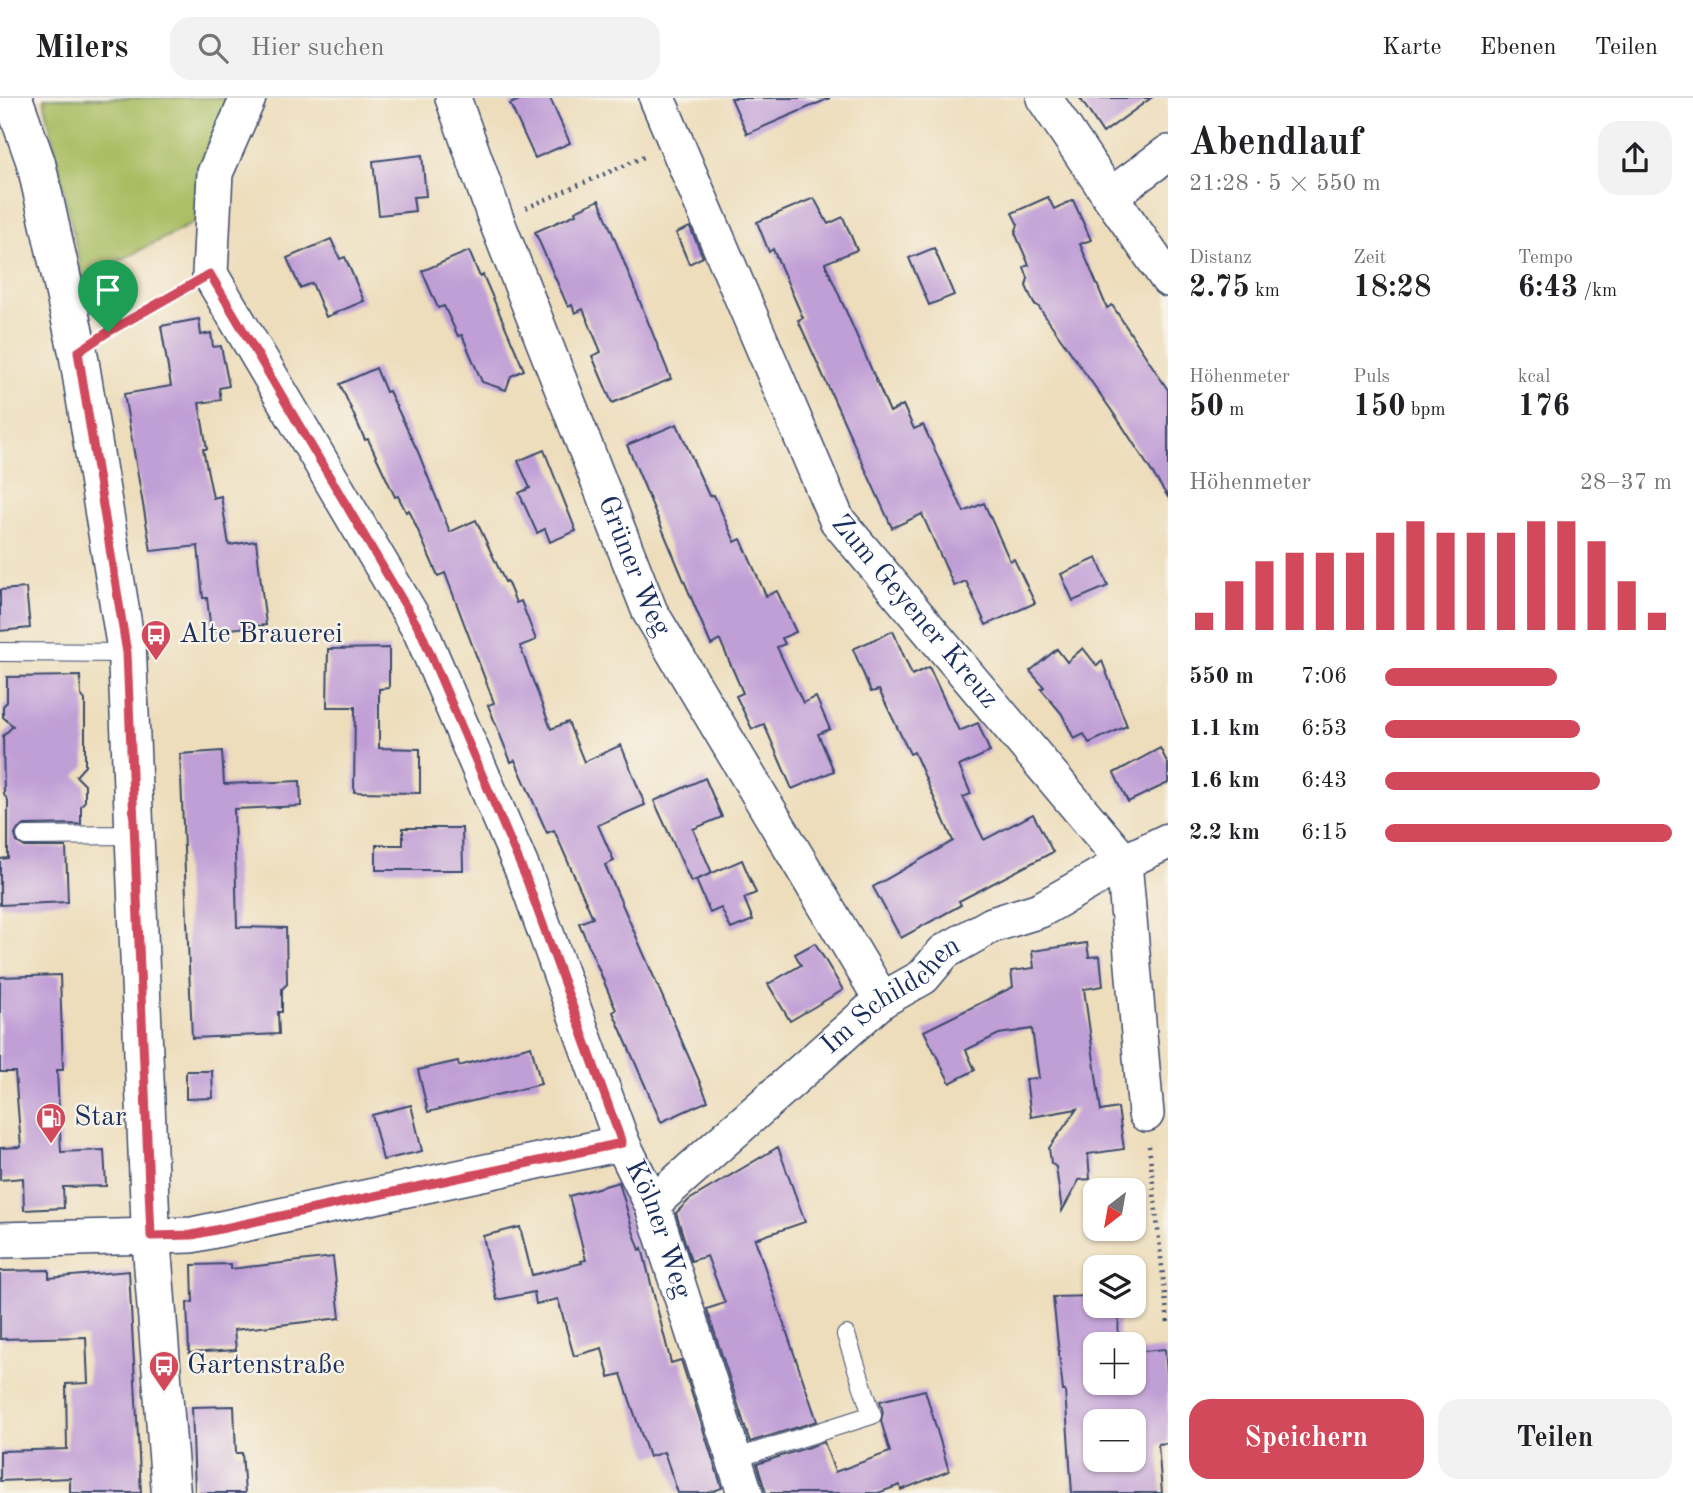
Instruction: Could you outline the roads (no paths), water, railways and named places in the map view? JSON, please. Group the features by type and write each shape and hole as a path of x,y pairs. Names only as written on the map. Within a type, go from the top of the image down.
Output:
{"street":[{"path":"13,98 36,163 78,352 127,653 151,1236 171,1493"},
{"name":"Kölner Weg","path":"248,98 215,173 210,274 421,632 526,878 622,1143 652,1204 745,1493"},
{"name":"Grüner Weg","path":"453,98 495,217 650,612 882,1000"},
{"name":"Zum Geyener Kreuz","path":"657,98 837,520 1124,862"},
{"path":"1044,98 1168,279"},
{"path":"1110,195 1168,153"},
{"name":"Im Schildchen","path":"652,1204 882,1000 923,977 944,952 992,925 1040,910 1124,862 1168,841"},
{"path":"1124,862 1146,1114"},
{"path":"0,1240 192,1235 622,1143"}],"lane":[{"path":"0,652 127,653"},
{"path":"26,836 135,835"},
{"path":"734,1459 872,1415 846,1335"}],"place":[{"name":"Alte Brauerei","path":"156,662"},
{"name":"Star","path":"51,1145"},
{"name":"Gartenstraße","path":"164,1393"}]}
